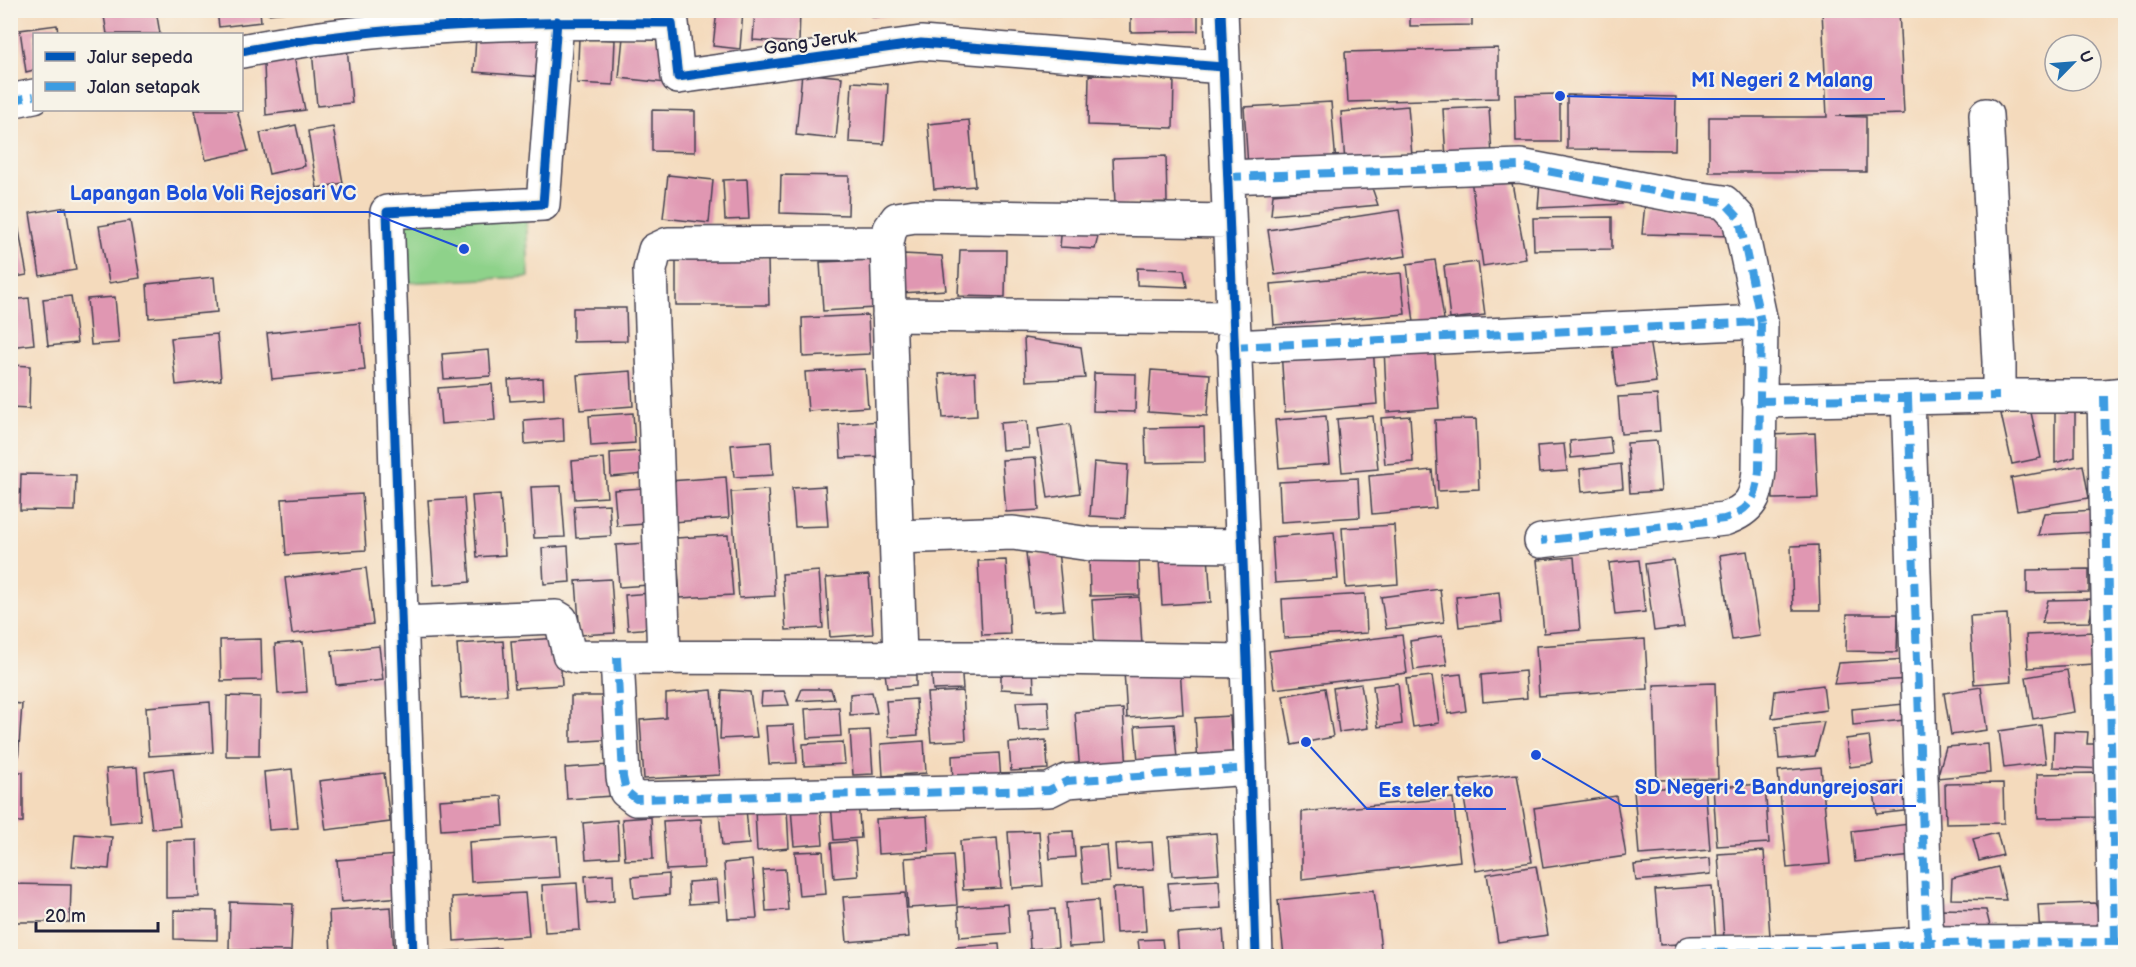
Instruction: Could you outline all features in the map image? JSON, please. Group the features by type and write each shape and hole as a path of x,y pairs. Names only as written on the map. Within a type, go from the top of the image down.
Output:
{"street":[{"path":"1221,10 1247,661 1256,957"},
{"path":"243,51 296,40 439,27 557,21 543,204 387,212 412,957"},
{"name":"Gang Jeruk","path":"557,21 672,23 678,77 921,43 1223,67"},
{"path":"10,101 33,96"},
{"path":"1986,115 1999,396"},
{"path":"1227,177 1520,165 1680,196 1724,202 1739,218 1761,322 1757,488 1750,504 1739,514 1724,519 1541,542"},
{"path":"900,657 887,243 890,229 897,219 915,216 1229,220"},
{"path":"664,657 650,270 655,250 668,244 887,243"},
{"path":"889,315 1233,333 1761,322"},
{"path":"1691,953 1819,951 1929,943 2000,950 2120,941 2115,395 1760,401"},
{"path":"1908,398 1926,924 1929,943"},
{"path":"896,537 1013,533 1090,544 1242,546"},
{"path":"401,623 556,617 561,620 569,654 577,657 900,657 1247,661"},
{"path":"617,657 623,777 626,791 636,799 1049,790 1067,781 1250,768"}],"green space":[{"path":"526,213 529,277 402,283 399,220"}],"building":[{"path":"103,10 156,10 160,33 107,33"},
{"path":"217,10 260,10 261,22 219,27"},
{"path":"267,10 286,10 287,12 268,14"},
{"path":"717,10 743,10 740,49 713,46"},
{"path":"755,10 800,10 799,43 753,40"},
{"path":"871,10 936,10 936,13 872,17"},
{"path":"1035,10 1108,10 1108,17 1035,16"},
{"path":"1131,10 1198,10 1198,31 1131,32"},
{"path":"1410,10 1472,10 1472,25 1410,26"},
{"path":"1822,10 1899,10 1904,114 1836,116 1866,117 1866,172 1709,172 1709,117 1827,117"},
{"path":"2122,10 2126,10 2126,26 2124,26"},
{"path":"477,17 556,24 553,78 474,72"},
{"path":"57,25 58,33 33,33 33,70 26,72 20,30"},
{"path":"623,37 671,42 666,83 619,78"},
{"path":"579,38 615,40 613,85 577,83"},
{"path":"347,46 352,103 317,106 312,50"},
{"path":"1498,48 1498,98 1348,102 1345,52"},
{"path":"294,55 305,110 266,115 264,64"},
{"path":"802,73 842,77 836,139 796,135"},
{"path":"1089,75 1174,77 1173,128 1088,125"},
{"path":"852,82 888,84 884,144 849,142"},
{"path":"1560,94 1560,142 1516,142 1515,95"},
{"path":"1567,95 1676,97 1675,150 1567,149"},
{"path":"1331,102 1336,164 1248,167 1244,107"},
{"path":"1408,106 1412,156 1345,162 1341,112"},
{"path":"1489,107 1492,156 1446,159 1443,109"},
{"path":"652,110 695,111 695,152 652,151"},
{"path":"195,111 237,111 248,151 206,160"},
{"path":"969,120 975,186 934,189 928,124"},
{"path":"296,125 305,166 269,174 260,133"},
{"path":"333,127 343,183 317,188 308,131"},
{"path":"1166,156 1167,202 1115,204 1113,158"},
{"path":"1470,172 1510,172 1526,259 1483,266"},
{"path":"668,175 713,180 709,223 663,218"},
{"path":"781,175 849,176 848,215 780,213"},
{"path":"747,179 749,219 725,220 723,180"},
{"path":"1540,181 1615,193 1622,204 1538,208"},
{"path":"1371,185 1378,205 1271,215 1273,194"},
{"path":"1645,203 1730,214 1734,236 1642,234"},
{"path":"66,207 76,270 40,276 30,213"},
{"path":"1399,210 1406,256 1275,275 1268,230"},
{"path":"16,214 27,275 10,278 10,215"},
{"path":"1612,217 1612,249 1534,250 1533,218"},
{"path":"130,221 140,278 109,283 99,226"},
{"path":"1062,225 1100,228 1095,249 1060,247"},
{"path":"960,250 1006,250 1005,297 958,296"},
{"path":"903,254 942,256 946,290 902,293"},
{"path":"768,258 769,305 676,305 676,259"},
{"path":"872,260 875,308 823,311 820,262"},
{"path":"1435,260 1444,319 1414,323 1407,264"},
{"path":"1478,262 1485,315 1450,319 1444,266"},
{"path":"1137,268 1184,270 1187,287 1137,285"},
{"path":"1401,273 1405,314 1274,325 1271,284"},
{"path":"214,277 217,312 149,318 147,284"},
{"path":"71,296 77,343 48,346 43,299"},
{"path":"115,297 119,343 91,345 87,299"},
{"path":"29,298 34,344 10,347 10,300"},
{"path":"573,308 626,308 627,341 573,342"},
{"path":"868,315 870,354 803,357 802,318"},
{"path":"360,323 365,370 272,379 267,333"},
{"path":"217,334 221,380 176,385 171,338"},
{"path":"1648,334 1656,382 1617,387 1611,337"},
{"path":"1024,338 1081,347 1085,378 1026,381"},
{"path":"1434,344 1439,408 1387,412 1384,348"},
{"path":"1373,346 1377,404 1285,412 1281,350"},
{"path":"489,350 491,376 444,379 442,354"},
{"path":"10,365 30,366 29,409 10,408"},
{"path":"865,369 868,407 808,411 805,372"},
{"path":"1151,370 1210,374 1207,416 1148,412"},
{"path":"631,371 633,406 580,410 577,375"},
{"path":"975,372 977,416 943,418 939,374"},
{"path":"1094,373 1136,374 1135,412 1093,411"},
{"path":"543,378 544,399 510,401 508,380"},
{"path":"492,384 495,420 441,424 438,388"},
{"path":"1657,395 1660,431 1621,434 1618,397"},
{"path":"2030,408 2041,458 2012,464 2001,414"},
{"path":"2055,408 2075,408 2075,457 2055,463"},
{"path":"633,413 635,443 591,446 589,416"},
{"path":"1326,416 1330,464 1279,468 1275,420"},
{"path":"1373,416 1378,469 1342,472 1337,419"},
{"path":"1410,416 1413,462 1385,464 1381,418"},
{"path":"563,417 564,441 525,444 524,420"},
{"path":"1476,419 1479,489 1438,491 1435,420"},
{"path":"881,421 884,456 841,458 839,424"},
{"path":"1027,421 1029,448 1002,450 1000,423"},
{"path":"1070,424 1080,493 1048,498 1038,429"},
{"path":"1204,427 1205,462 1146,463 1145,428"},
{"path":"1815,433 1818,498 1773,499 1771,435"},
{"path":"1610,437 1612,454 1571,458 1570,441"},
{"path":"1657,441 1661,491 1630,493 1627,443"},
{"path":"771,442 773,475 734,477 731,445"},
{"path":"1564,444 1567,471 1539,473 1537,446"},
{"path":"2121,447 2126,447 2126,478 2124,478"},
{"path":"642,451 644,474 611,477 610,453"},
{"path":"604,458 607,497 575,499 572,461"},
{"path":"1036,458 1039,510 1006,512 1002,460"},
{"path":"1094,462 1128,465 1125,518 1090,516"},
{"path":"1621,464 1623,488 1582,492 1580,469"},
{"path":"2083,465 2089,498 2017,510 2011,478"},
{"path":"1432,470 1436,508 1372,514 1369,476"},
{"path":"21,474 76,475 75,511 20,510"},
{"path":"726,477 729,518 672,522 669,481"},
{"path":"1358,478 1360,517 1281,522 1279,482"},
{"path":"561,486 565,537 534,538 531,487"},
{"path":"825,486 828,526 795,527 792,488"},
{"path":"643,488 645,524 617,526 614,490"},
{"path":"768,490 775,596 739,598 731,492"},
{"path":"362,494 366,550 286,555 282,499"},
{"path":"500,494 505,555 477,557 472,496"},
{"path":"464,498 470,582 434,585 428,500"},
{"path":"609,504 611,536 576,538 574,506"},
{"path":"2095,510 2097,532 2038,535 2044,513"},
{"path":"1394,525 1398,584 1346,588 1342,528"},
{"path":"1334,532 1338,579 1275,583 1272,537"},
{"path":"728,535 733,595 680,598 676,538"},
{"path":"646,543 649,585 619,587 616,545"},
{"path":"1818,545 1820,610 1793,610 1791,546"},
{"path":"568,546 570,582 544,584 542,548"},
{"path":"1058,550 1064,610 1033,612 1026,553"},
{"path":"1747,551 1760,636 1732,640 1720,555"},
{"path":"1139,555 1140,595 1090,596 1089,556"},
{"path":"1208,555 1211,602 1162,605 1159,559"},
{"path":"1574,557 1580,630 1544,633 1537,560"},
{"path":"1006,560 1010,634 982,635 978,561"},
{"path":"1639,560 1645,612 1615,615 1609,563"},
{"path":"1674,560 1684,627 1654,631 1645,564"},
{"path":"366,568 373,624 292,634 285,578"},
{"path":"2089,569 2089,592 2027,593 2027,570"},
{"path":"819,571 823,628 786,630 782,574"},
{"path":"869,575 873,634 830,637 826,578"},
{"path":"611,579 615,633 580,635 576,581"},
{"path":"1440,589 1444,622 1386,629 1381,597"},
{"path":"1499,592 1502,622 1459,627 1456,597"},
{"path":"651,593 654,628 628,630 625,595"},
{"path":"1365,594 1367,633 1284,638 1282,599"},
{"path":"1139,597 1142,645 1095,648 1092,600"},
{"path":"2095,599 2089,622 2042,623 2048,600"},
{"path":"1847,614 1898,614 1897,652 1846,651"},
{"path":"2007,614 2011,681 1974,684 1970,616"},
{"path":"2092,632 2094,664 2028,668 2026,635"},
{"path":"1402,635 1407,673 1274,689 1269,651"},
{"path":"1442,636 1447,665 1414,670 1410,641"},
{"path":"559,638 562,685 515,688 511,641"},
{"path":"261,639 262,680 221,681 220,640"},
{"path":"1645,639 1648,689 1539,696 1536,646"},
{"path":"503,641 507,695 461,698 457,644"},
{"path":"303,642 307,692 278,694 275,644"},
{"path":"379,646 383,680 336,685 332,651"},
{"path":"1908,659 1909,679 1834,684 1839,663"},
{"path":"916,663 916,686 887,688 884,665"},
{"path":"961,664 963,689 933,690 931,666"},
{"path":"1033,666 1034,691 1001,689 1001,668"},
{"path":"1180,668 1183,714 1127,718 1124,671"},
{"path":"2067,670 2074,712 2033,719 2026,677"},
{"path":"1525,671 1527,698 1483,702 1481,675"},
{"path":"1461,674 1466,711 1448,714 1443,676"},
{"path":"1432,676 1439,723 1413,727 1406,679"},
{"path":"1398,683 1402,724 1378,727 1373,686"},
{"path":"1715,683 1718,779 1657,780 1654,685"},
{"path":"1361,684 1368,728 1339,732 1333,688"},
{"path":"1823,685 1826,710 1772,718 1775,691"},
{"path":"1981,687 1987,730 1951,735 1944,693"},
{"path":"1325,688 1333,737 1292,745 1283,696"},
{"path":"802,689 831,689 834,699 797,701"},
{"path":"712,690 720,775 644,779 640,720 666,718 666,694"},
{"path":"722,690 750,692 757,737 720,739"},
{"path":"784,691 789,705 761,706 762,692"},
{"path":"963,691 966,740 931,742 927,693"},
{"path":"872,692 877,713 850,715 850,694"},
{"path":"227,696 260,697 259,756 226,756"},
{"path":"571,696 609,696 619,739 571,742"},
{"path":"916,699 918,735 889,737 886,701"},
{"path":"1048,701 1050,729 1019,731 1016,702"},
{"path":"210,702 213,752 149,756 146,707"},
{"path":"10,703 22,704 18,761 10,760"},
{"path":"1904,704 1905,720 1853,725 1852,709"},
{"path":"839,707 841,736 807,738 805,709"},
{"path":"1123,709 1127,769 1080,772 1075,712"},
{"path":"1230,716 1233,761 1198,763 1195,718"},
{"path":"1824,722 1815,756 1779,759 1776,727"},
{"path":"1174,724 1177,759 1138,761 1135,726"},
{"path":"794,725 797,763 769,764 766,726"},
{"path":"2041,725 2046,763 2004,768 1999,731"},
{"path":"870,730 873,774 853,775 850,731"},
{"path":"2054,731 2088,732 2087,744 2107,744 2107,769 2053,767"},
{"path":"1869,736 1873,764 1850,767 1846,739"},
{"path":"1046,740 1048,769 1011,771 1009,743"},
{"path":"924,741 926,773 883,776 881,744"},
{"path":"843,742 845,764 804,766 803,744"},
{"path":"1988,744 1990,773 1937,778 1946,747"},
{"path":"999,753 1001,781 953,784 952,756"},
{"path":"610,765 613,796 567,799 565,768"},
{"path":"137,767 141,820 110,823 106,769"},
{"path":"1821,767 1830,864 1787,868 1778,771"},
{"path":"173,768 180,826 152,829 145,772"},
{"path":"292,769 298,828 269,830 264,772"},
{"path":"10,772 23,772 23,822 10,822"},
{"path":"384,773 390,822 326,830 319,781"},
{"path":"2097,773 2098,817 2038,818 2037,774"},
{"path":"1517,774 1532,862 1476,871 1461,780"},
{"path":"1908,781 1912,810 1877,814 1873,784"},
{"path":"2003,783 2004,823 1946,824 1945,784"},
{"path":"1765,784 1769,843 1717,846 1713,787"},
{"path":"1705,785 1710,850 1639,855 1634,790"},
{"path":"502,796 504,826 441,830 439,800"},
{"path":"1616,796 1626,856 1543,868 1534,808"},
{"path":"1453,798 1460,861 1302,879 1302,812"},
{"path":"858,802 861,838 834,840 831,804"},
{"path":"820,806 823,844 794,846 791,808"},
{"path":"746,808 749,844 722,846 719,811"},
{"path":"787,808 789,848 757,851 755,810"},
{"path":"927,816 929,851 878,854 876,819"},
{"path":"651,817 653,859 625,860 622,819"},
{"path":"701,819 704,868 666,870 663,821"},
{"path":"617,820 619,857 586,859 583,823"},
{"path":"1909,824 1913,856 1855,862 1852,831"},
{"path":"1039,831 1043,886 1012,888 1008,832"},
{"path":"1073,831 1075,857 1050,859 1048,832"},
{"path":"1216,833 1219,873 1172,876 1169,837"},
{"path":"1997,833 2003,855 1979,861 1973,839"},
{"path":"75,834 112,837 109,869 72,866"},
{"path":"557,836 560,877 471,882 469,842"},
{"path":"997,838 1001,888 963,890 960,841"},
{"path":"197,840 199,897 166,898 166,841"},
{"path":"855,841 858,876 834,878 831,843"},
{"path":"1152,842 1154,869 1117,871 1115,844"},
{"path":"1106,845 1109,881 1083,883 1080,847"},
{"path":"823,851 826,894 799,896 795,852"},
{"path":"1764,851 1770,936 1724,939 1718,854"},
{"path":"398,855 402,897 341,902 337,860"},
{"path":"953,855 957,905 908,908 905,858"},
{"path":"1710,858 1711,874 1636,881 1634,865"},
{"path":"752,860 757,918 728,919 724,863"},
{"path":"1536,866 1548,935 1498,942 1487,874"},
{"path":"1998,867 2006,900 1951,899 1952,878"},
{"path":"785,869 788,910 766,911 763,870"},
{"path":"613,874 614,901 587,903 585,876"},
{"path":"669,874 669,895 634,898 632,877"},
{"path":"717,880 719,902 689,904 688,882"},
{"path":"1219,880 1221,908 1171,911 1168,883"},
{"path":"577,883 580,930 545,932 542,885"},
{"path":"10,884 71,885 70,922 10,922"},
{"path":"1712,886 1716,942 1660,945 1655,890"},
{"path":"1143,887 1146,931 1116,933 1113,888"},
{"path":"1374,890 1381,950 1320,956 1284,956 1278,900"},
{"path":"525,893 529,936 454,941 452,897"},
{"path":"905,893 909,937 847,942 843,897"},
{"path":"1098,900 1101,945 1069,947 1066,903"},
{"path":"230,902 293,904 291,951 229,950"},
{"path":"2095,903 2107,933 2040,935 2038,905"},
{"path":"1008,904 1010,933 960,937 958,907"},
{"path":"391,907 394,953 331,956 329,911"},
{"path":"1055,909 1058,947 1030,949 1028,911"},
{"path":"1940,909 1986,910 1992,934 1939,934"},
{"path":"174,910 217,911 217,940 174,939"},
{"path":"1223,930 1225,956 1179,956 1177,933"},
{"path":"1162,939 1164,956 1140,956 1138,940"},
{"path":"999,944 1000,956 956,956 956,947"},
{"path":"500,948 501,956 441,956 441,952"},
{"path":"168,951 213,953 213,956 168,956"}],"marked path":[{"path":"10,101 33,96"},
{"path":"1227,177 1520,166 1724,202 1739,218 1761,322"},
{"path":"1233,347 1761,322 1759,470 1754,495 1746,507 1724,519 1541,541"},
{"path":"1759,401 1999,396"},
{"path":"2104,396 2115,941"},
{"path":"1908,398 1926,924 1929,943"},
{"path":"617,657 623,777 626,791 636,799 1049,790 1067,781 1250,768"},
{"path":"1691,953 1819,951 1929,943 2126,942"}],"cycle path":[{"path":"1221,10 1247,661 1256,956"},
{"path":"413,956 387,212 543,204 557,21"},
{"path":"243,51 402,29 510,24 672,23 678,77 921,43 1223,67"}],"place":[{"name":"MI Negeri 2 Malang","path":"1560,96"},
{"name":"Lapangan Bola Voli Rejosari VC","path":"464,249"},
{"name":"Es teler teko","path":"1306,742"},
{"name":"SD Negeri 2 Bandungrejosari","path":"1536,755"}]}
